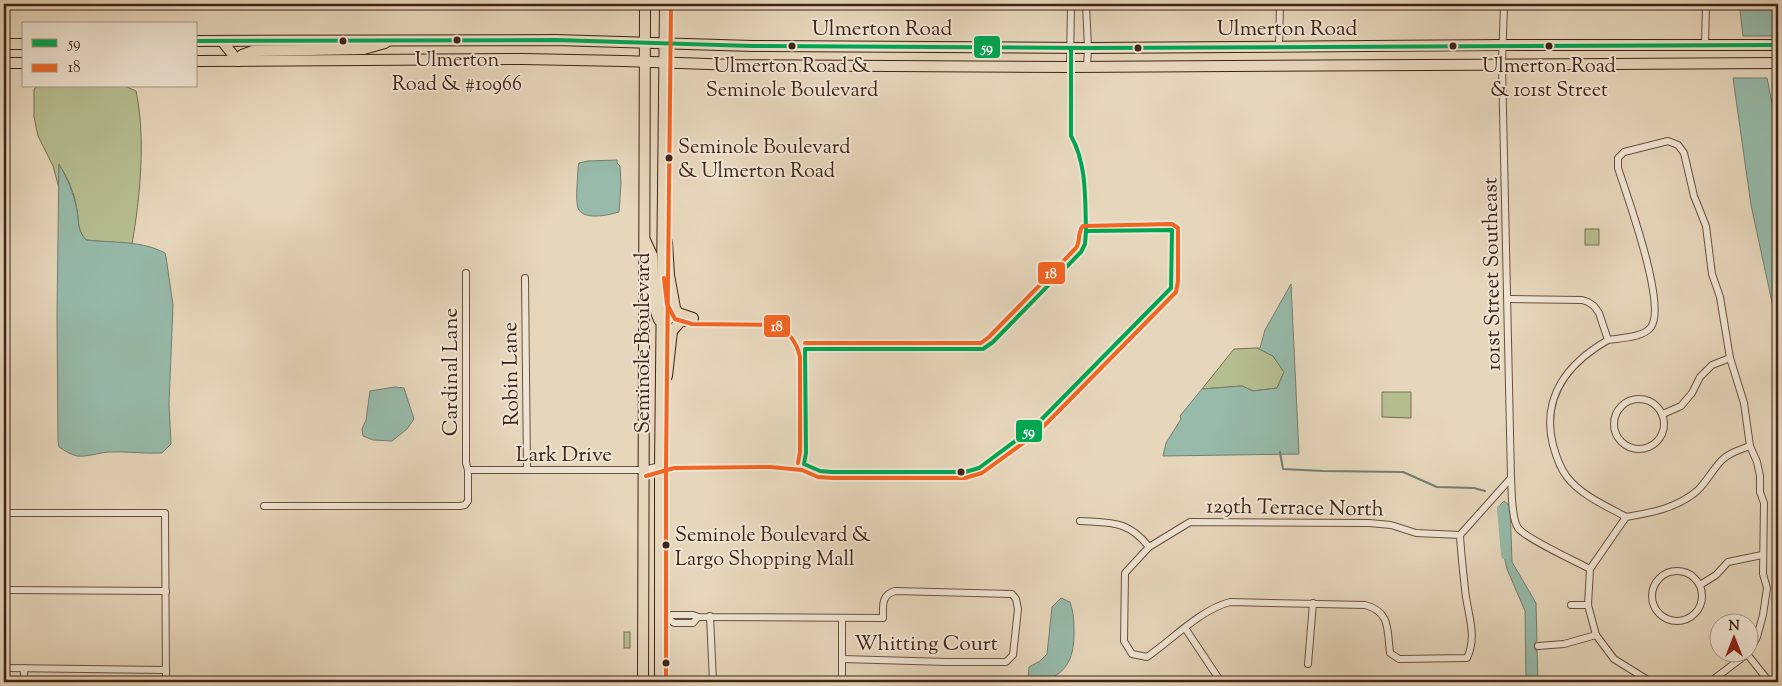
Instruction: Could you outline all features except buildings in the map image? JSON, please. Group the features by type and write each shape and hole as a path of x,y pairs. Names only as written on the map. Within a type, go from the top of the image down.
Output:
{"main road":[{"name":"Seminole Boulevard","path":"644,682 645,4"},
{"name":"Seminole Boulevard","path":"660,682 665,619 660,466 665,4"},
{"path":"222,41 238,60 242,55 252,51 364,49 399,40"},
{"name":"Ulmerton Road","path":"198,41 665,42 752,46 1071,48 1502,44 1778,44"},
{"path":"4,44 22,44"},
{"name":"Ulmerton Road","path":"198,61 507,59 756,65 1070,67 1778,63"},
{"path":"661,422 672,331 680,322 693,318 678,312 673,302 662,200"},
{"path":"644,238 652,255 653,304 662,325"}],"street":[{"path":"1070,67 1071,4"},
{"path":"1086,4 1087,67"},
{"path":"1279,46 1280,4"},
{"name":"101st Street Southeast","path":"1504,4 1502,64 1508,300 1508,399 1514,520 1519,530 1534,540 1590,569"},
{"path":"1705,44 1706,4"},
{"path":"1750,446 1734,452 1722,460 1699,490 1686,500 1668,508 1626,517 1581,492 1566,476 1556,458 1551,438 1550,415 1554,396 1563,378 1575,363 1590,350 1608,340 1640,334 1651,327 1654,316 1653,297 1642,241 1618,168 1618,158 1624,152 1668,141 1678,145 1684,153 1694,196 1706,226 1712,274 1720,297 1730,358 1744,404 1750,446 1757,462 1760,476 1760,492 1764,503 1762,555 1763,574 1767,588 1760,626"},
{"name":"Cardinal Lane","path":"264,506 465,505 468,501 468,470 466,463 466,273"},
{"name":"Robin Lane","path":"525,278 527,470"},
{"path":"1508,300 1582,300 1588,302 1599,313 1608,340"},
{"path":"1663,414 1681,406 1692,393 1700,377 1712,365 1730,358"},
{"path":"1634,399 1646,400 1656,405 1663,414 1665,425 1662,436 1655,444 1644,449 1633,449 1623,444 1616,434 1614,423 1616,412 1629,401 1634,399"},
{"name":"Lark Drive","path":"468,470 644,470 660,466"},
{"path":"1220,682 1185,628 1219,605 1230,602 1365,605 1376,608 1384,617 1390,653 1399,660 1468,658 1472,649 1472,624 1465,592 1460,535 1511,478"},
{"path":"4,512 165,513 166,682"},
{"path":"1626,517 1590,569 1588,605 1596,634 1614,658 1651,682"},
{"path":"1080,521 1122,524 1149,547"},
{"name":"129th Terrace North","path":"1185,628 1147,656 1132,654 1124,642 1125,573 1149,547 1190,522 1369,523 1392,525 1416,532 1460,535"},
{"path":"1700,585 1716,575 1728,562 1762,555"},
{"path":"1674,571 1685,572 1694,577 1700,585 1702,595 1700,606 1694,614 1685,620 1675,621 1665,618 1657,611 1653,601 1653,591 1657,581 1664,574 1674,571"},
{"path":"4,590 166,591"},
{"name":"Whitting Court","path":"665,619 672,615 698,617 883,618 884,598 888,593 895,591 1012,594 1016,599 1018,609 1013,655 1006,662 842,659"},
{"path":"1308,664 1313,603"},
{"path":"1571,605 1588,605"},
{"path":"665,619 674,623 689,623 688,615"},
{"path":"710,616 713,682"},
{"name":"Whitting Court","path":"689,623 693,623 698,617"},
{"path":"842,618 842,682"},
{"path":"1538,646 1564,644 1596,634"},
{"path":"1710,682 1733,664"},
{"path":"1756,664 1767,679"},
{"path":"4,668 166,670"},
{"path":"24,668 24,682"}],"shaded area":[{"path":"1745,4 1778,4 1778,27 1772,36 1743,36 1740,10"},
{"path":"1733,78 1767,78 1778,134 1778,330 1751,205"},
{"path":"129,88 136,91 141,128 141,168 132,244 86,240 81,233 75,198 68,181 59,165 59,188 53,166 38,136 34,117 34,89"},
{"path":"617,160 620,166 621,183 619,212 597,216 585,215 578,208 579,163"},
{"path":"59,164 72,192 80,229 86,240 136,244 165,253 173,305 169,404 171,444 162,453 108,452 77,456 59,447 57,314"},
{"path":"1585,229 1599,229 1599,245 1585,245"},
{"path":"1291,284 1299,454 1163,456 1166,443 1181,419 1180,416 1202,389 1242,386 1253,391 1277,388 1284,372 1273,356 1257,348 1260,348 1265,330"},
{"path":"1257,348 1273,356 1284,372 1277,388 1253,391 1242,386 1202,389 1234,349"},
{"path":"395,387 404,388 414,419 407,429 392,441 373,440 363,436 362,429 366,420 370,391"},
{"path":"1382,392 1411,392 1411,418 1382,417"},
{"path":"1504,501 1510,506 1512,562 1536,603 1537,641 1535,642 1535,650 1537,650 1538,682 1526,682 1525,611 1505,560 1504,522 1498,512 1499,506"},
{"path":"1061,598 1070,602 1073,615 1074,641 1069,660 1065,668 1051,678 1028,682 1029,667 1040,661 1047,654 1052,607"},
{"path":"624,632 630,632 630,648 624,648"}],"waterway":[{"path":"1280,452 1283,469 1403,472 1437,487 1474,488 1485,491"},
{"path":"1501,509 1505,555"}],"transit line":[{"name":"18","path":"666,682 666,466 671,4"},
{"name":"59","path":"198,41 556,40 752,46 1088,48 1778,45"},
{"name":"59","path":"1071,48 1071,136 1083,170 1086,231"},
{"name":"18","path":"646,476 674,468 770,467 802,470 818,477 832,478 965,478 982,473 1037,433 1176,292 1178,281 1178,228 1172,224 1083,226 1076,248 981,343 805,343"},
{"name":"59","path":"1172,230 1171,288 1033,428 979,468 965,472 832,472 820,471 804,464 806,453 805,349 983,349 993,342 1081,252 1085,244 1086,231 1172,230"},
{"name":"18","path":"664,278 667,304 675,319 692,324 775,325 784,330 791,338 797,347 800,357 800,452 798,463"}],"place":[{"name":"Ulmerton Road & #10966","path":"457,40"},
{"name":"Ulmerton Road & Seminole Boulevard","path":"792,46"},
{"name":"Ulmerton Road & 101st Street","path":"1549,46"},
{"name":"Seminole Boulevard & Ulmerton Road","path":"669,158"},
{"name":"Seminole Boulevard & Largo Shopping Mall","path":"666,545"}]}
